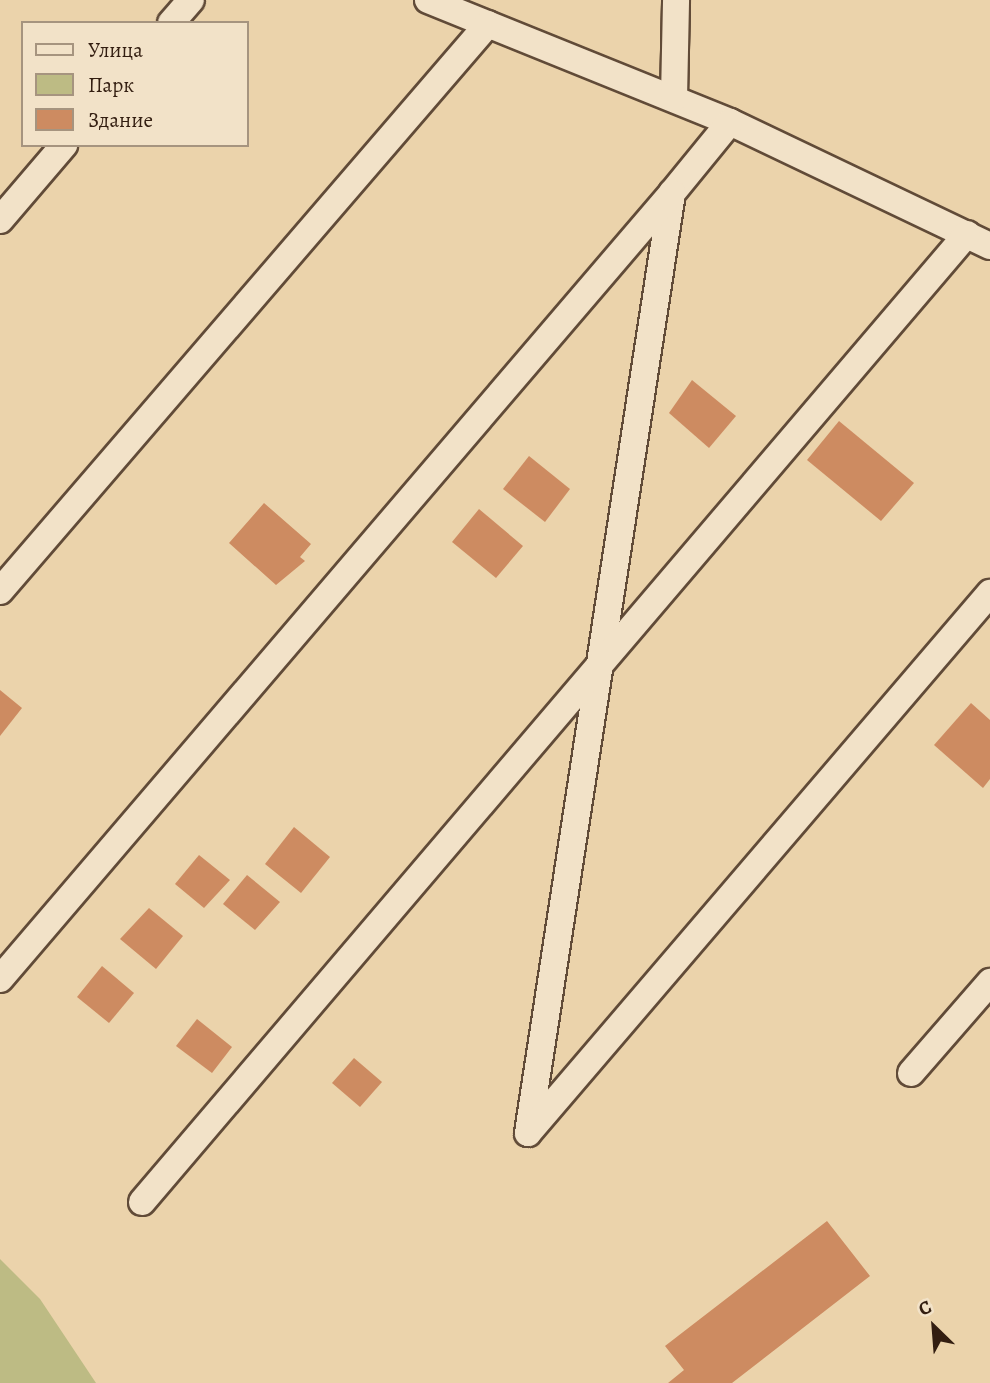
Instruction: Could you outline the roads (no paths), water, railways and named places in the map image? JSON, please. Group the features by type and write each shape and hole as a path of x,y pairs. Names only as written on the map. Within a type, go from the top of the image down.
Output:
{"street":[{"path":"173,21 191,0"},
{"path":"142,1202 600,666 979,240 730,122 428,0"},
{"path":"674,98 676,0"},
{"path":"0,591 488,24"},
{"path":"0,979 730,122"},
{"path":"0,220 62,147"},
{"path":"672,192 528,1133 990,593"},
{"path":"911,1073 990,982"}]}
